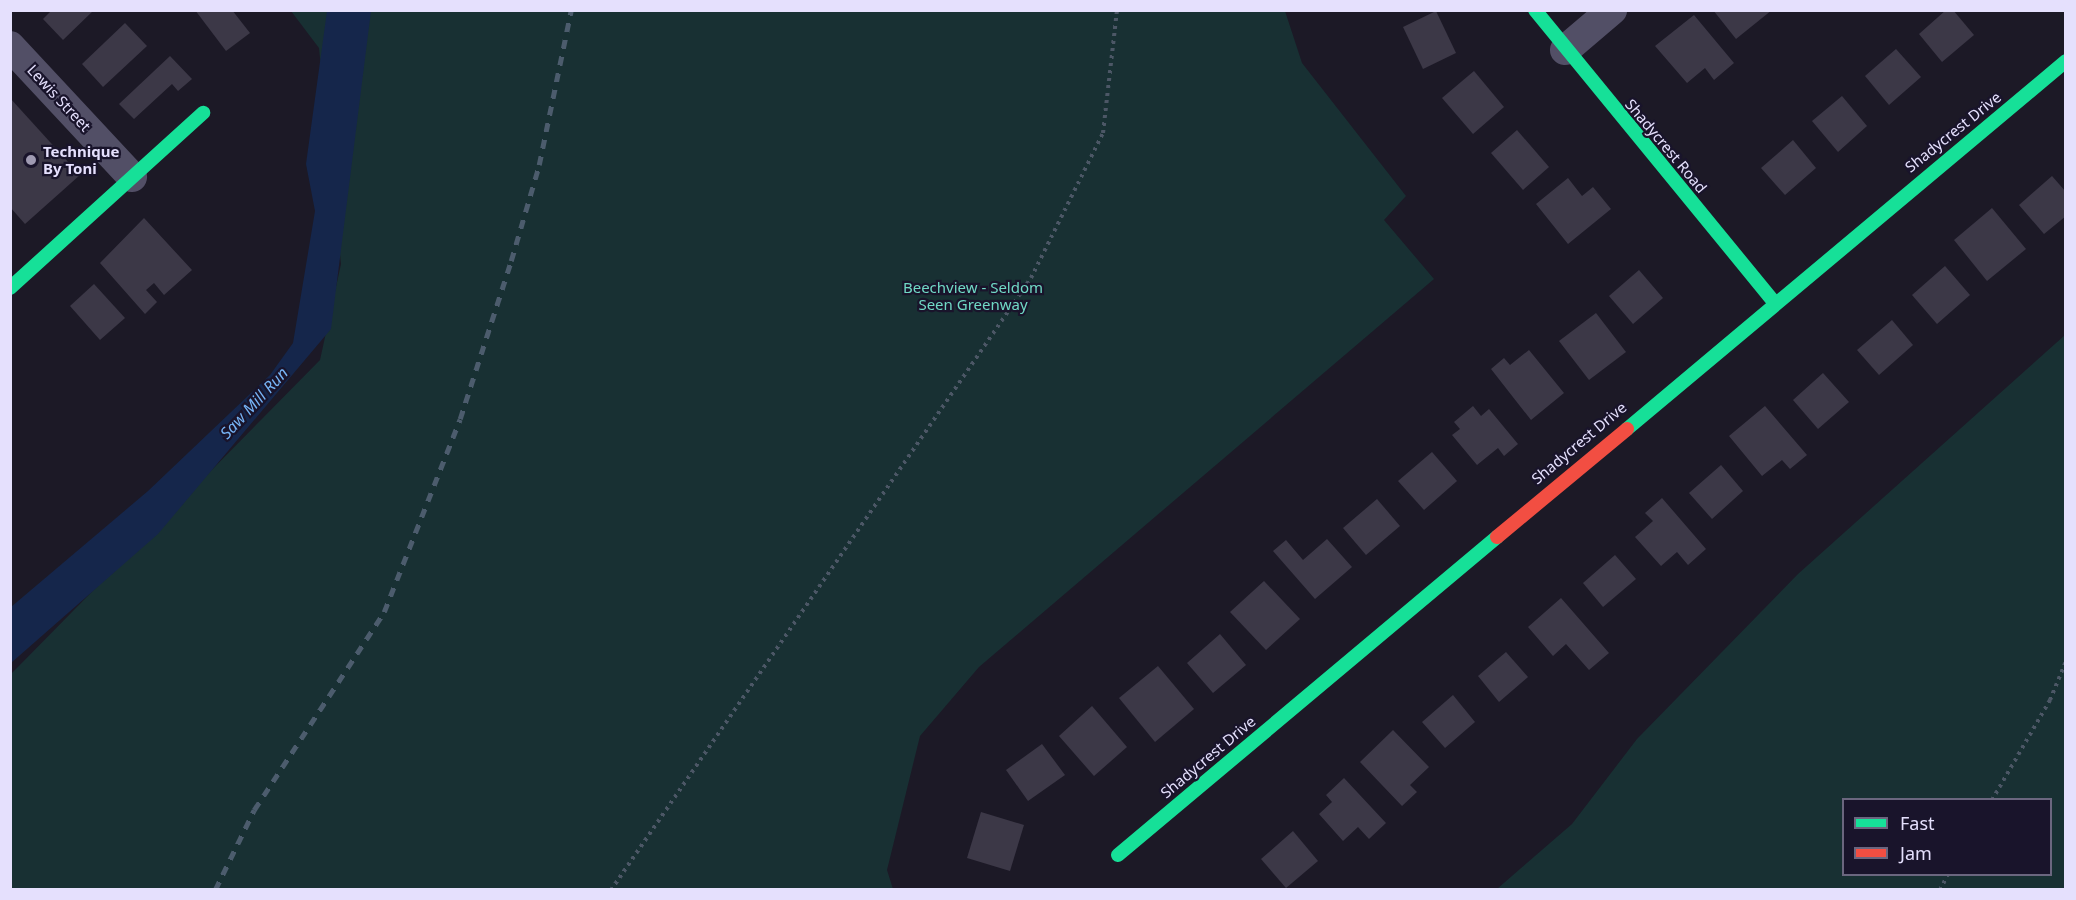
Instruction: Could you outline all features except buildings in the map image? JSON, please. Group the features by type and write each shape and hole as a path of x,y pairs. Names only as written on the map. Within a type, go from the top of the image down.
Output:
{"street":[{"name":"Shadycrest Road","path":"1534,10 1773,301"},
{"path":"1565,50 1612,10"},
{"name":"Lewis Street","path":"10,46 132,177"},
{"name":"Shadycrest Drive","path":"1118,855 1773,301 2066,61"},
{"path":"10,288 203,113"}],"path":[{"path":"610,890 1031,278 1102,133 1117,10"},
{"path":"1993,798 2050,700 2066,661"},
{"path":"1940,890 1947,876"}],"green space":[{"name":"Beechview - Seldom Seen Greenway","path":"291,11 1285,11 1302,63 1406,196 1384,220 1434,279 979,667 920,736 887,870 893,889 11,890 11,674 320,360 341,264 319,48"},
{"path":"2065,335 2065,889 1497,889 1572,824 1637,739 1798,574"}],"water":[{"name":"Saw Mill Run","path":"327,11 371,11 331,329 158,534 11,663 11,607 148,491 270,375 293,343 315,211 306,164"}],"railway":[{"path":"215,890 254,810 384,612 460,419 511,261 539,165 571,10"}],"traffic: fast":[{"path":"1535,10 1773,301"},
{"path":"1627,429 2066,61"},
{"path":"10,288 203,113"},
{"path":"1118,855 1497,537"}],"traffic: jam":[{"path":"1497,537 1627,429"}],"place":[{"name":"Technique By Toni","path":"31,160"}]}
